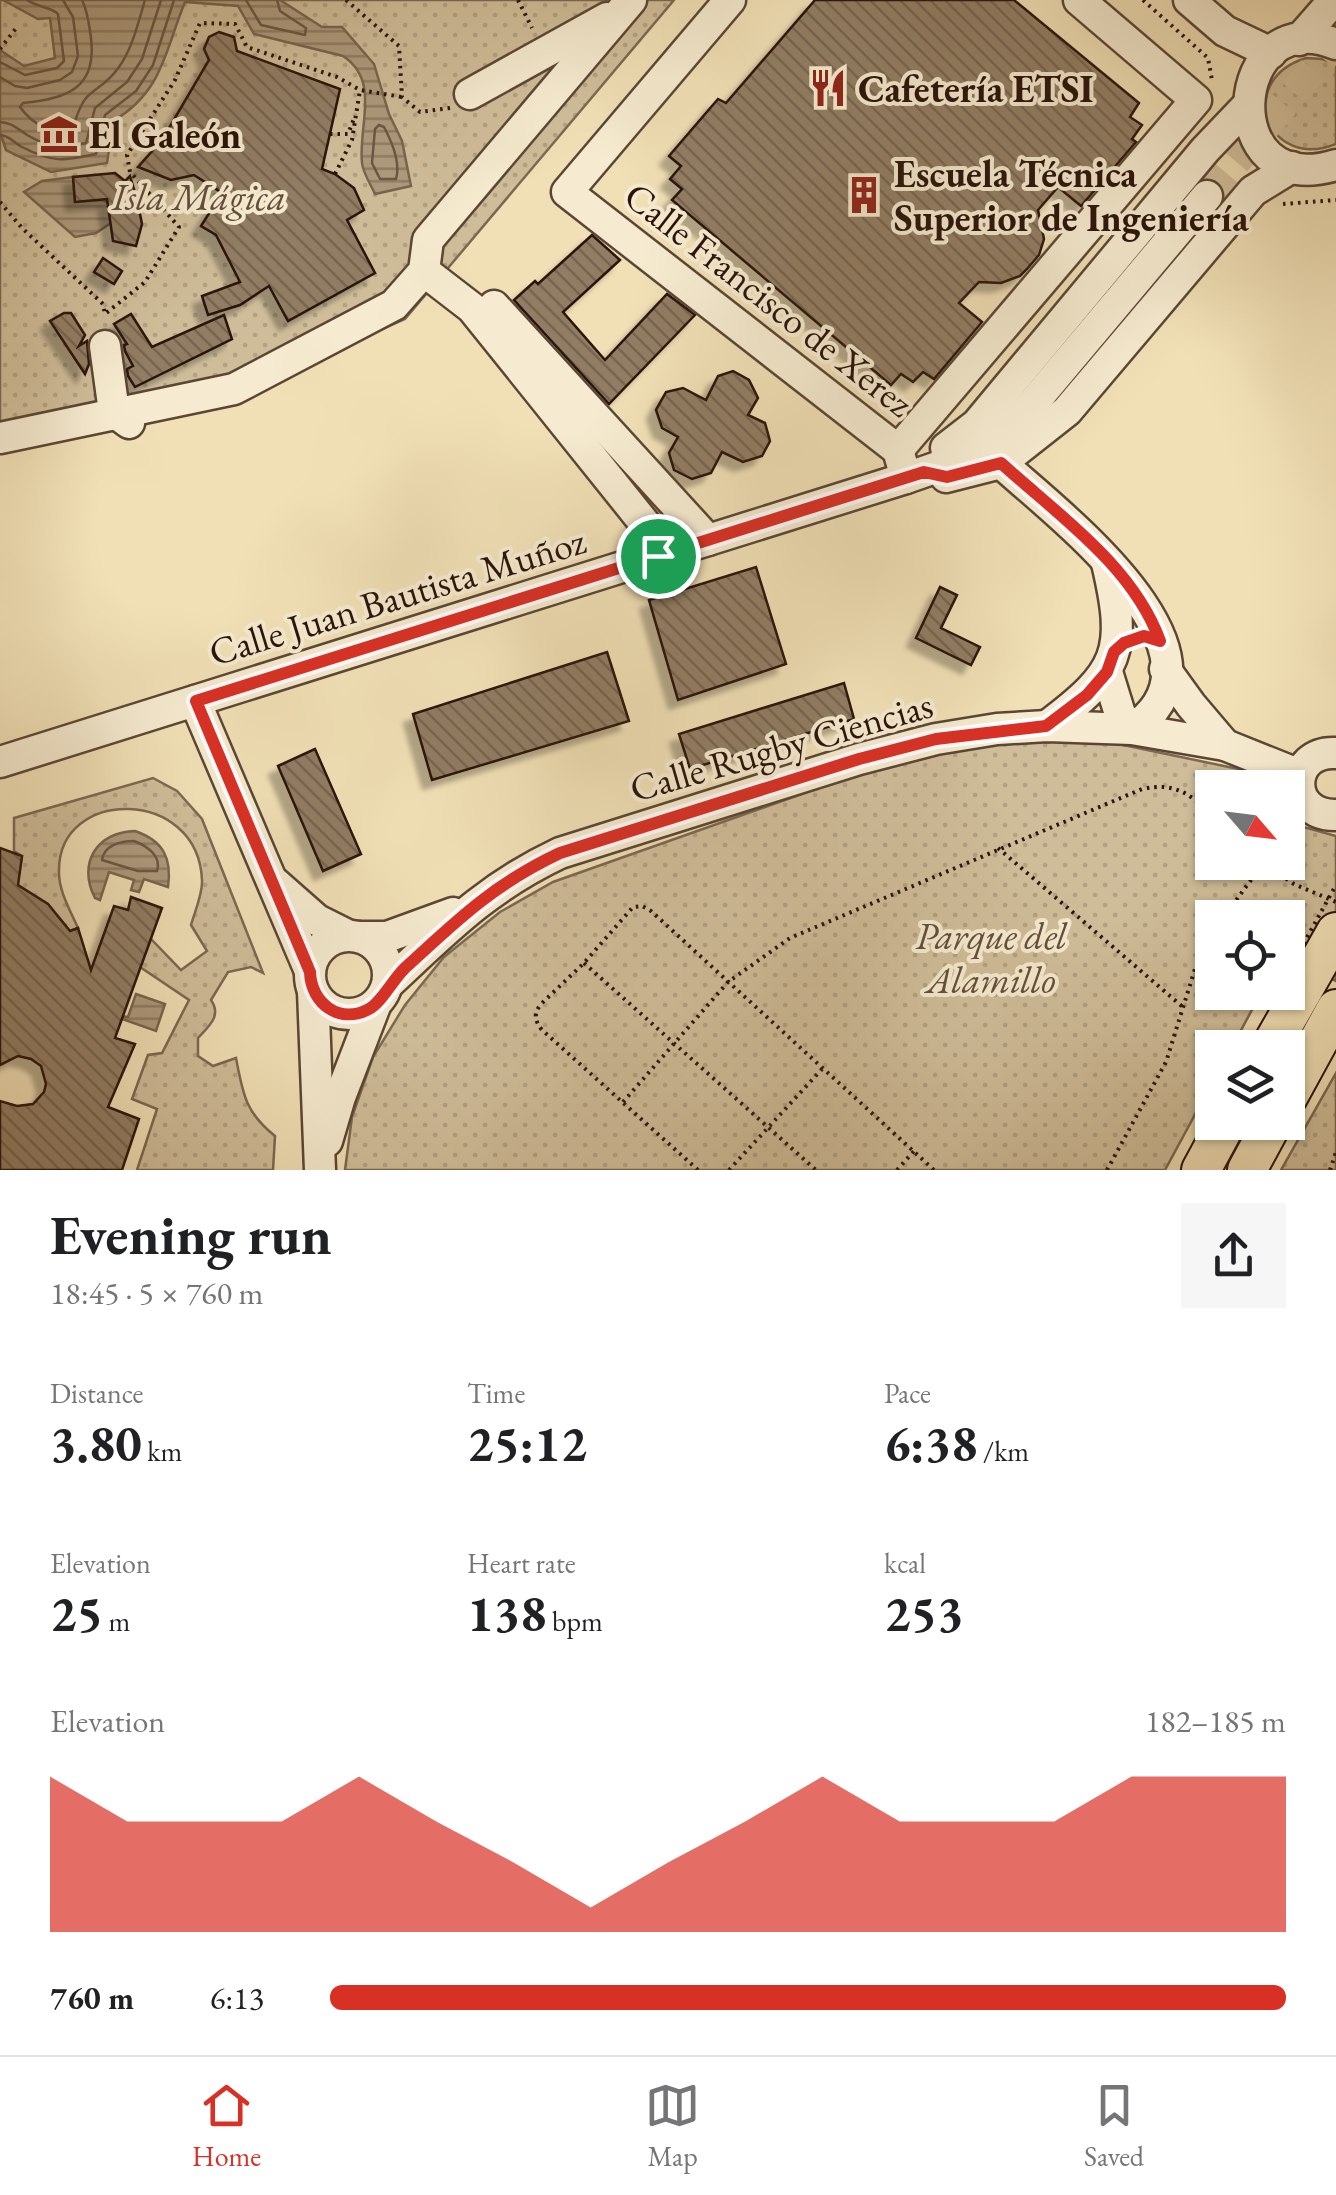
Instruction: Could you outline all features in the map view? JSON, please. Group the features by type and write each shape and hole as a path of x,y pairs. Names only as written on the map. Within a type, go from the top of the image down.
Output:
{"main road":[{"path":"1305,966 1336,932"},
{"path":"1305,1065 1336,1008"},
{"path":"1201,1170 1218,1140"},
{"path":"1247,1170 1263,1140"}],"street":[{"name":"Calle Francisco de Xerez","path":"730,0 567,192 909,467"},
{"path":"909,467 1196,100 1080,0"},
{"path":"1189,0 1225,31 1285,46 1325,40 1336,44"},
{"path":"1334,0 1258,68 1249,86 1246,106 1250,126 1274,158 1308,170 1336,165"},
{"path":"470,94 627,5"},
{"path":"0,438 122,418 234,389 394,305 424,271 428,240 627,5"},
{"name":"Calle Juan Bautista Muñoz","path":"0,762 708,540 909,467 944,449 976,424 1246,106"},
{"path":"909,467 947,477 1001,463 1067,412 1253,191 1292,167"},
{"path":"909,467 958,460 988,441 1034,402 1207,196"},
{"path":"424,271 472,308 650,530 658,556"},
{"path":"478,290 708,540"},
{"path":"105,346 122,418"},
{"path":"0,426 38,429"},
{"path":"1001,463 1107,560 1134,590 1151,617 1166,681 1150,715 1132,729 1120,714 1111,662 1118,610 1107,560"},
{"path":"1046,726 1087,695 1111,662 1136,638 1152,636 1190,705 1225,745"},
{"path":"196,701 312,981 329,1010 352,1015 382,995 474,904"},
{"name":"Calle Rugby Ciencias","path":"474,904 518,873 560,853 859,759 936,739 1046,726 1132,729 1225,745 1285,770"},
{"path":"1302,770 1319,754 1336,752"},
{"path":"1305,800 1324,815 1336,815"},
{"path":"268,878 318,920 371,942 386,960 382,995 340,1097 320,1169"},
{"path":"320,1169 312,981 318,951 336,938 388,937 474,904"}],"path":[{"path":"346,0 399,46 402,96"},
{"path":"518,0 532,28"},
{"path":"0,202 103,304 105,314 145,282 178,227 130,172 127,155 175,80 200,23 235,24 248,47 337,77 360,90 402,96 420,112 446,110 470,94"},
{"path":"0,49 18,27"},
{"path":"335,174 352,140 360,90"},
{"path":"330,134 348,134 359,108"},
{"path":"1272,207 1294,201 1336,200"},
{"path":"623,1103 728,982 805,930 1142,789 1162,784 1195,799"},
{"path":"998,848 1184,1008"},
{"path":"1288,880 1336,902"},
{"path":"1305,941 1336,885"},
{"path":"698,1170 542,1030 536,1018 542,1004 633,907 642,906 934,1170"},
{"path":"584,963 816,1170"},
{"path":"1107,1170 1166,1062 1195,974"},
{"path":"728,1170 823,1068"},
{"path":"897,1170 914,1151"},
{"path":"1330,1170 1336,1152"}],"green space":[{"name":"Isla Mágica","path":"0,0 674,0 405,319 310,361 0,448"},
{"path":"1306,58 1336,64 1336,144 1312,149 1292,145 1277,135 1268,120 1266,102 1271,85 1284,69"},
{"name":"Parque del Alamillo","path":"1004,739 1104,741 1243,770 1195,770 1195,880 1305,880 1305,828 1336,836 1336,981 1305,964 1305,900 1195,900 1195,1010 1252,1010 1241,1030 1195,1030 1195,1114 1165,1170 345,1170 352,1117 373,1057 405,1005 444,957 500,912 553,882 933,751"},
{"path":"153,778 177,791 202,819 263,973 251,967 228,972 211,1000 215,1016 198,1038 198,1056 213,1066 236,1058 247,1102 257,1119 275,1136 273,1170 137,1170 157,1109 132,1099 148,1055 162,1053 189,1000 140,967 151,939 181,970 207,951 191,925 202,880 195,849 178,828 155,814 129,809 103,812 81,823 65,843 59,870 62,892 78,928 67,932 17,888 22,856 14,851 14,818"},
{"path":"1336,1073 1336,1170 1281,1170 1298,1140 1305,1140 1305,1128"}],"water":[{"path":"3,0 280,0 322,27 342,27 374,64 402,141 411,186 375,194 365,175 365,91 355,66 343,56 254,34 238,6 185,2 152,83 130,110 113,121 107,163 51,172 6,150 0,132 0,50 24,66 55,58 50,18 38,19"},
{"path":"73,177 75,202 108,203 111,223 96,233 75,237 24,192 42,181"},
{"path":"135,831 153,840 164,852 169,868 168,887 144,879 139,892 131,890 134,880 109,872 100,900 95,898 88,873 94,852 110,837"},
{"path":"136,994 165,1004 156,1031 108,1014 128,1017"}],"building":[{"name":"Escuela Técnica Superior de Ingeniería","path":"815,0 1014,0 1139,103 1130,117 1142,125 1132,139 1136,142 1081,206 1058,187 1038,210 1044,239 1039,255 1027,269 1001,283 979,282 959,303 982,322 934,379 923,372 913,382 901,374 891,385 672,200 682,189 670,179 681,166 669,156 718,99 726,103"},
{"path":"219,32 234,37 237,51 340,89 322,169 354,188 364,210 347,220 375,273 288,321 269,286 240,305 208,315 202,296 240,282 216,235 201,226 222,193 194,175 171,180 138,167 162,140 209,60 204,49 209,37"},
{"path":"115,173 125,181 130,176 137,199 142,224 136,246 113,241 107,199 75,202 73,177"},
{"path":"592,235 620,260 563,312 605,360 667,294 695,315 609,404 514,300 535,281 538,284"},
{"path":"103,258 122,271 114,284 94,272"},
{"path":"71,313 85,335 79,346 87,341 89,364 85,374 50,321"},
{"path":"131,314 152,347 224,315 232,339 135,387 128,376 127,369 133,366 125,351 127,344 114,324"},
{"path":"733,371 749,380 758,398 748,415 765,423 770,441 762,456 743,462 722,452 711,473 692,479 674,470 669,453 678,437 662,428 656,410 666,392 683,388 706,400 718,376"},
{"path":"756,567 786,664 678,700 649,600"},
{"path":"940,587 957,595 941,628 980,647 971,665 916,638"},
{"path":"607,652 629,721 432,780 413,714"},
{"path":"844,683 854,719 690,769 679,734"},
{"path":"315,749 361,854 323,871 278,766"},
{"path":"0,848 22,856 18,885 48,904 70,931 78,928 91,970 114,906 128,910 131,897 162,908 115,1038 135,1044 108,1107 139,1119 122,1170 0,1170 0,1101 17,1106 33,1104 46,1084 41,1066 31,1059 18,1056 0,1065"}],"tunnel":[{"path":"1207,196 1336,42"}],"place":[{"name":"Cafetería ETSI","path":"828,88"},
{"name":"El Galeón","path":"59,134"},
{"name":"Escuela Técnica Superior de Ingeniería","path":"864,195"}],"route":[{"path":"1001,463 1107,560 1134,590 1160,641 1144,636 1124,643 1087,695 1046,726 936,739 859,759 560,853 518,873 474,904 388,984 375,1006 352,1015 329,1010 313,991 310,972 196,701 658,556 924,472 947,477 1001,463"}]}
